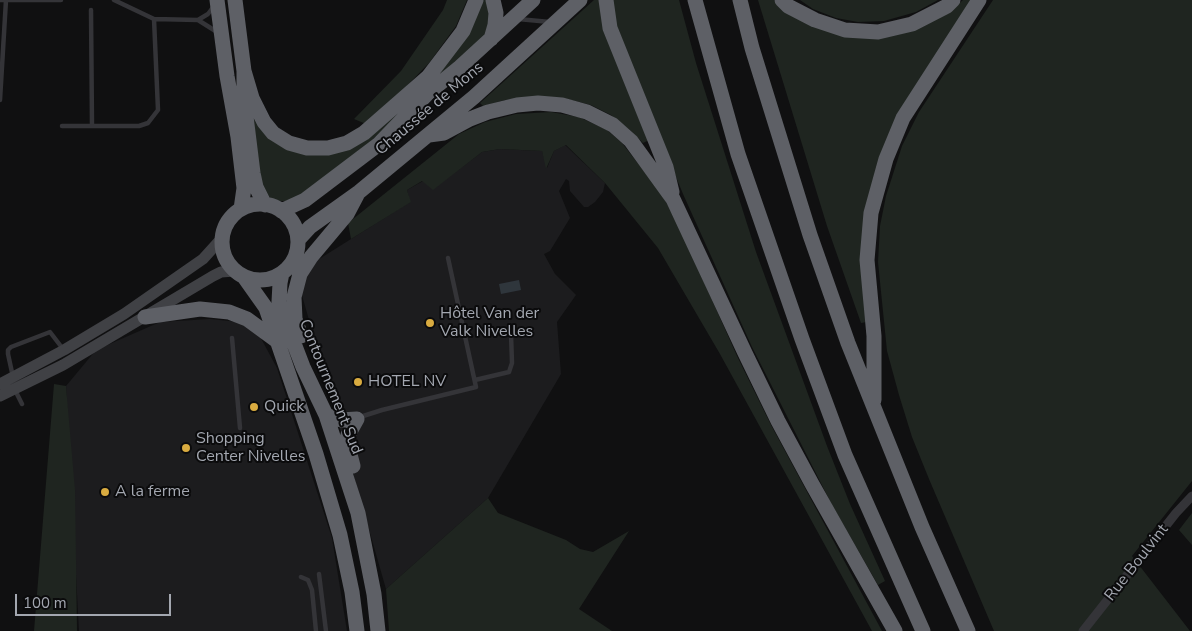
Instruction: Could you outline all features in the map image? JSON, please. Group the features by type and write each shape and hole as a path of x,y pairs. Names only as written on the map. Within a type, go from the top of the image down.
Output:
{"highway":[{"path":"235,0 244,71 244,100 253,173 256,186 265,205"},
{"path":"244,71 252,98 264,122 273,133 289,143 307,148 328,148 347,144 364,133 428,77 463,31 476,0"},
{"path":"491,39 496,13 493,0"},
{"name":"Chaussée de Mons","path":"281,211 305,200 379,144 428,94 533,0"},
{"name":"Chaussée de Mons","path":"298,240 310,227 359,192 474,97 580,0"},
{"path":"606,0 610,28 666,167 673,199"},
{"path":"695,0 738,154 802,339 845,455 923,631"},
{"path":"740,0 758,66 810,235 848,343 922,526 968,631"},
{"path":"782,0 788,6 815,20 837,28 878,32 912,24 946,6 953,0"},
{"path":"874,409 874,336 867,260 872,213 886,159 903,118 979,0"},
{"path":"217,1 244,188 241,209"},
{"path":"428,135 444,133 488,112 517,105 538,103 562,105 587,112 614,125 636,147 673,199 778,421 895,631"},
{"path":"357,419 341,420 326,415 323,390 295,320 294,297 300,274 311,257 347,214 359,192"},
{"path":"253,205 265,205 281,211 290,218 296,228 298,240 294,258 282,273 270,279 257,280 240,274 226,260 222,238 228,223 241,209 253,205"},
{"name":"Contournement Sud","path":"282,273 279,302 282,312 302,367 326,415 358,513 374,594 378,631"},
{"name":"Contournement Sud","path":"240,274 266,308 316,454 340,535 352,592 357,631"},
{"path":"145,317 200,309 230,312 247,319 277,342"},
{"path":"357,419 348,435 347,443 356,475 358,513"}],"main road":[{"path":"0,396 42,362 124,314 172,281 203,258 222,238"},
{"path":"0,384 14,383 43,375 221,272 240,274"}],"street":[{"name":"Rue Boulvint","path":"1083,631 1176,513 1192,496"}],"lane":[{"path":"0,0 61,0"},
{"path":"0,100 6,0"},
{"path":"114,0 154,19 198,20 208,14 217,1"},
{"path":"91,10 92,126"},
{"path":"514,18 556,22"},
{"path":"62,126 139,126 148,123 158,110 154,19"},
{"path":"198,20 222,36"},
{"path":"357,419 363,415 476,387 448,258"},
{"path":"475,380 509,372 512,364 511,334 532,330"},
{"path":"22,404 14,383 8,350 11,347 50,332 64,350"},
{"path":"232,338 240,428"},
{"path":"319,574 326,631"},
{"path":"301,577 308,580 312,590 316,631"}],"shaded area":[{"path":"447,0 467,0 456,26 429,63 366,124 354,119 401,71 443,10"},
{"path":"481,0 489,0 492,11 484,38 370,142 301,196 286,201 274,201 264,192 259,179 253,109 263,128 322,153 421,88"},
{"path":"594,0 602,0 649,140 643,143 611,115 591,105 563,98 536,97 505,100 483,106 480,103"},
{"path":"610,0 679,0 696,63 756,252 827,446 850,504 885,581 878,585 832,505 752,347 683,194 641,92 614,23"},
{"path":"758,0 774,0 853,37 949,13 963,0 973,0 879,165 867,322 861,323 827,226"},
{"path":"800,0 938,0 916,12 884,21 858,22 836,18 813,9"},
{"path":"993,0 1192,0 1192,481 1132,556 1190,631 994,631 912,437 887,351 878,262 880,226 886,196 902,146 919,112"},
{"path":"551,112 579,117 607,130 622,143 661,193 679,226 737,356 771,425 882,631 872,631 720,354 658,248 605,183 566,145 554,151 546,169 542,151 500,149 482,152 433,190 422,181 407,190 411,202 351,239 348,223 459,134 485,122 516,114"},
{"path":"565,145 605,183 603,192 595,202 588,207 584,207 570,191 569,181 566,179 559,191 570,218 550,251 544,254 555,274 576,295 557,322 561,374 488,498 386,589 301,292 306,276 316,261 410,202 407,190 423,181 433,189 482,152 500,149 542,151 547,168 554,151"},
{"path":"519,280 521,290 501,294 499,284"},
{"name":"Shopping Center Nivelles","path":"210,319 239,322 257,331 277,368 332,538 347,631 79,631 66,386 96,350 160,322"},
{"path":"54,384 66,386 75,490 77,631 34,631"},
{"path":"488,498 498,513 566,540 580,549 593,552 629,531 579,609 612,631 389,631 386,589"},
{"path":"1192,513 1192,545 1179,530"}],"place":[{"name":"Hôtel Van der Valk Nivelles","path":"430,323"},
{"name":"HOTEL NV","path":"358,382"},
{"name":"Quick","path":"254,407"},
{"name":"Shopping Center Nivelles","path":"186,448"},
{"name":"A la ferme","path":"105,492"}]}
